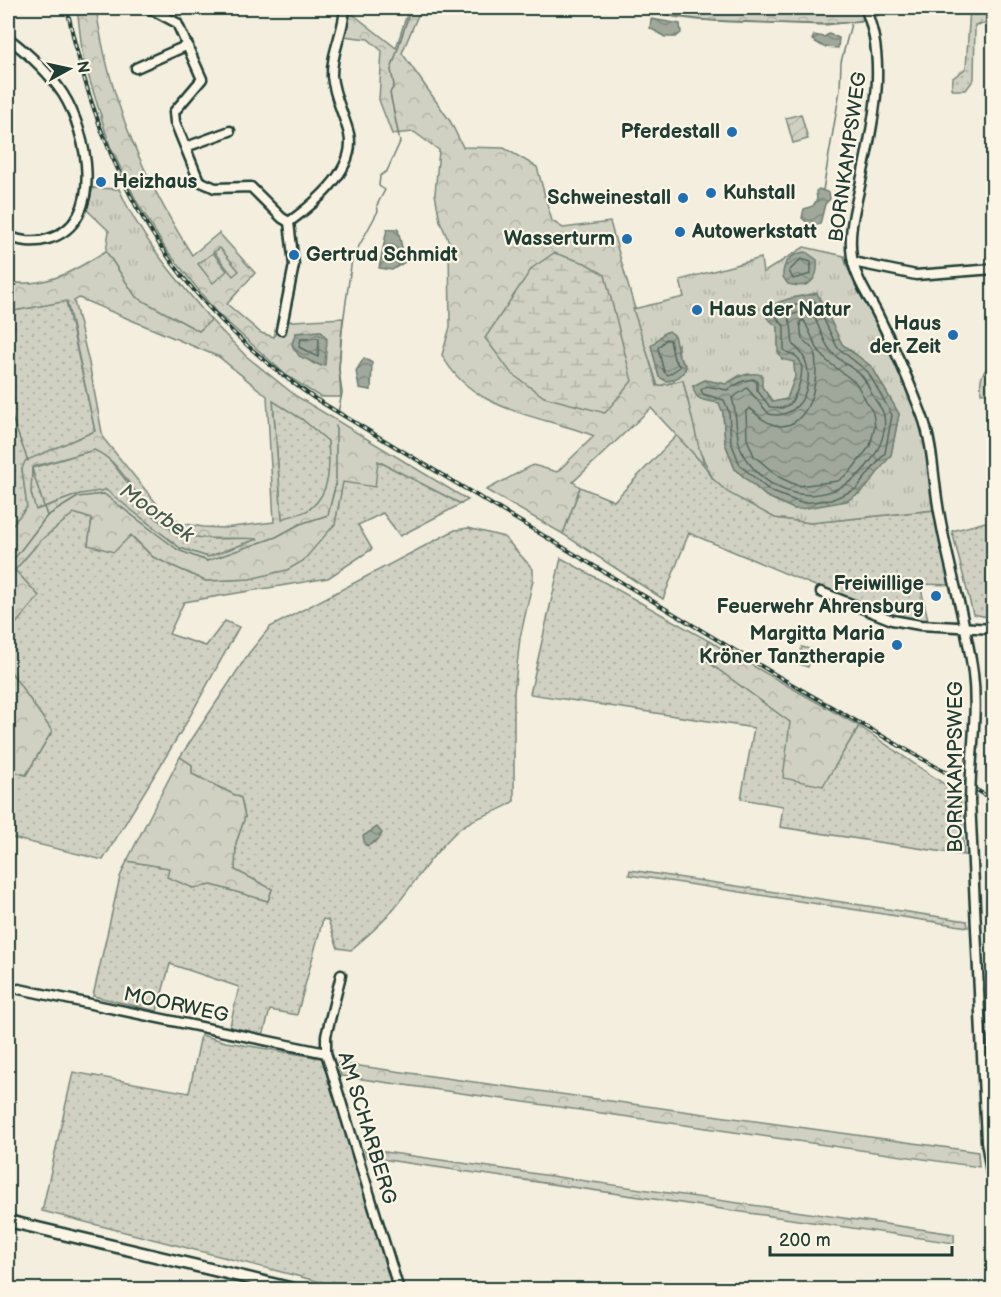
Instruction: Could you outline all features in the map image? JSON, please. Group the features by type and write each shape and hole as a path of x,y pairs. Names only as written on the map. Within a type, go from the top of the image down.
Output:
{"main road":[{"path":"8,1221 298,1290"}],"street":[{"path":"149,8 174,20 188,45 202,79 174,112 175,122 199,181 214,188 250,187 289,222 294,265 281,330"},
{"path":"289,222 309,207 335,178 348,158 349,135 333,87 332,73 345,8"},
{"name":"BORNKAMPSWEG","path":"865,8 875,32 877,63 872,124 851,231 853,262 890,339 926,426 940,520 965,626 973,674 974,708 970,800 986,1141 993,1191"},
{"path":"8,38 40,66 66,99 82,143 86,189 78,215 59,234 33,241 16,239 8,235"},
{"path":"136,68 188,45"},
{"path":"186,147 230,131"},
{"path":"853,262 916,275 993,269"},
{"path":"821,592 892,620 921,625 993,629"},
{"name":"AM SCHARBERG","path":"341,975 326,1036 326,1053 399,1290"},
{"name":"MOORWEG","path":"19,989 326,1053"}],"green space":[{"path":"77,8 96,8 110,74 130,137 158,196 192,255 219,233 255,273 227,304 261,333 274,337 278,322 343,318 339,369 341,397 320,397 286,375 216,312 165,248 137,202 110,146 83,58","holes":["321,331 314,364 294,350 292,344 296,333"]},
{"path":"409,8 421,8 402,53 450,121 463,147 504,148 537,167 552,221 563,228 610,222 657,386 683,380 704,465 651,408 573,482 580,487 563,534 486,490 533,465 557,472 594,436 509,409 489,400 471,389 455,374 442,355 450,327 449,242 440,221 435,194 439,150 414,132 392,134 379,100 382,51 368,39 343,36 350,12 396,48"},
{"path":"646,8 887,8 867,20 825,25 699,20 674,17"},
{"path":"970,8 984,14 993,11 993,23 975,25 974,79 966,90 952,90 953,78 966,68"},
{"path":"801,114 808,139 793,143 786,118"},
{"path":"93,188 119,189 149,241 211,320 199,331 136,297 106,251 109,231 87,210"},
{"path":"804,247 844,256 847,267 887,340 923,427 934,510 811,523 775,518 727,492 713,479 700,452 683,380 658,386 633,309 684,297 680,280 761,258 763,273","holes":["817,294 842,344 872,367 899,414 891,455 859,494 794,509 766,496 735,469 725,443 723,413 719,402 693,386 705,380 726,384 740,375 762,387 773,402 787,399 795,377 794,362 778,346 778,327 775,323 773,305","678,344 679,357 686,366 684,373 659,377 657,369"]},
{"path":"220,248 239,271 233,276 214,252"},
{"path":"106,251 136,297 199,331 211,320 246,356 296,396 468,500 461,504 378,461 375,487 343,482 335,524 303,561 287,570 250,579 206,581 153,557 131,535 114,552 88,545 92,519 74,513 40,541 15,570 39,596 8,633 8,530 27,507 22,469 25,461 95,431 67,301 8,312 8,282 48,280 71,271","holes":["79,298 219,357 267,396 274,522 224,528 203,527 181,523 161,509 103,438 89,363 74,301","273,401 302,419 328,441 329,469 322,495 310,509 282,519","94,450 117,467 162,524 185,535 195,537 258,539 208,557 180,548 106,490 80,494 36,510 31,493 32,467"]},
{"path":"213,253 227,271 213,283 198,264"},
{"path":"554,253 585,263 605,275 632,381 605,413 544,397 512,374 485,338 532,268"},
{"path":"66,301 95,431 28,461 22,469 27,507 8,530 8,312"},
{"path":"993,365 993,392 981,393 982,376"},
{"path":"273,400 302,419 328,441 329,450 328,479 322,496 305,512 282,519"},
{"path":"677,435 704,465 713,479 775,518 811,523 934,510 953,585 920,584 929,624 882,614 689,533 663,599 563,534 580,487 614,501"},
{"path":"94,450 106,455 152,514 214,539 260,538 208,557 180,548 143,519 80,494 35,510 31,493 32,468"},
{"path":"378,461 461,504 400,536 383,513 358,525 372,549 328,578 184,602 169,634 206,646 225,621 239,627 185,725 103,860 8,837 8,770 26,775 52,731 8,668 8,633 39,596 15,570 40,541 74,513 92,519 88,545 130,535 153,557 206,581 250,579 335,524 343,481"},
{"path":"994,520 993,618 973,614 952,531"},
{"path":"468,528 504,537 533,569 533,580 520,638 514,693 514,801 471,821 458,830 431,860 387,917 351,950 338,948 328,920 323,919 297,1015 270,1010 263,1036 229,1030 239,987 170,964 157,1011 93,996 120,877 127,861 170,868 192,888 212,885 268,901 272,889 235,870 236,843 245,817 241,798 192,774 192,765 180,757 249,653 270,627 455,530"},
{"path":"561,558 709,641 704,659 790,722 823,785 859,726 960,795 964,855 780,827 783,806 741,799 754,728 530,694"},
{"path":"709,641 859,726 823,786 783,778 790,722 704,659"},
{"path":"802,647 813,650 808,667 797,663"},
{"path":"8,668 52,731 26,775 8,770"},
{"path":"180,757 192,765 192,774 241,798 245,817 236,843 235,870 272,889 268,901 212,885 193,888 167,877 169,868 127,861"},
{"path":"630,870 967,921 968,927 629,875"},
{"path":"201,1035 226,1042 326,1059 364,1194 397,1289 348,1289 42,1211 73,1072 189,1093"},
{"path":"338,1063 978,1152 979,1167 341,1076"},
{"path":"364,1149 954,1234 954,1243 367,1157"}],"water":[{"path":"651,19 680,24 681,33 676,37 665,37 650,28"},
{"path":"829,34 839,38 838,48 824,47 812,40 814,35 824,37"},
{"path":"819,189 829,193 830,199 825,204 820,224 812,227 802,218 804,209 813,206 817,199 816,191"},
{"path":"387,229 398,229 405,262 392,270 379,268"},
{"path":"806,252 817,260 814,278 802,286 788,284 783,277 786,263 796,254"},
{"path":"817,293 842,344 872,367 899,414 891,455 866,488 847,501 794,509 766,496 735,469 725,443 723,413 719,403 698,398 693,386 705,380 726,384 743,375 756,374 762,375 762,387 773,402 787,399 795,377 794,362 782,359 778,351 778,327 767,318 769,311 779,302"},
{"path":"321,331 327,339 325,365 321,366 299,356 292,344 296,333"},
{"path":"669,331 674,335 679,357 686,367 678,377 666,381 659,377 651,346"},
{"path":"364,358 372,363 371,390 359,388 356,371"},
{"path":"377,827 382,833 379,839 368,846 365,845 363,836"}],"waterway":[{"name":"Moorbek","path":"338,413 342,393 339,369 341,337 352,259 378,211 377,205 385,190 379,186 380,176 387,171 400,142 390,93 394,85 391,70 411,8"},
{"name":"Moorbek","path":"605,8 643,8"},
{"name":"Moorbek","path":"646,8 693,19 724,22 819,24 865,20"},
{"name":"Moorbek","path":"877,16 887,8"},
{"path":"823,190 840,90 841,62 851,24"},
{"path":"8,407 28,461"},
{"name":"Moorbek","path":"8,567 47,516 78,497 104,494 178,550 207,561 276,537 300,524 328,515 336,483 336,426"},
{"path":"32,469 47,516"}],"railway":[{"path":"67,8 82,69 100,126 122,180 150,229 182,276 220,319 264,360 314,398 781,678 994,800"}],"place":[{"name":"Pferdestall","path":"732,132"},
{"name":"Heizhaus","path":"101,182"},
{"name":"Kuhstall","path":"711,193"},
{"name":"Schweinestall","path":"683,198"},
{"name":"Autowerkstatt","path":"680,232"},
{"name":"Wasserturm","path":"627,239"},
{"name":"Gertrud Schmidt","path":"294,255"},
{"name":"Haus der Natur","path":"697,310"},
{"name":"Haus der Zeit","path":"953,335"},
{"name":"Freiwillige Feuerwehr Ahrensburg","path":"936,596"},
{"name":"Margitta Maria Kröner Tanztherapie","path":"897,645"}]}
